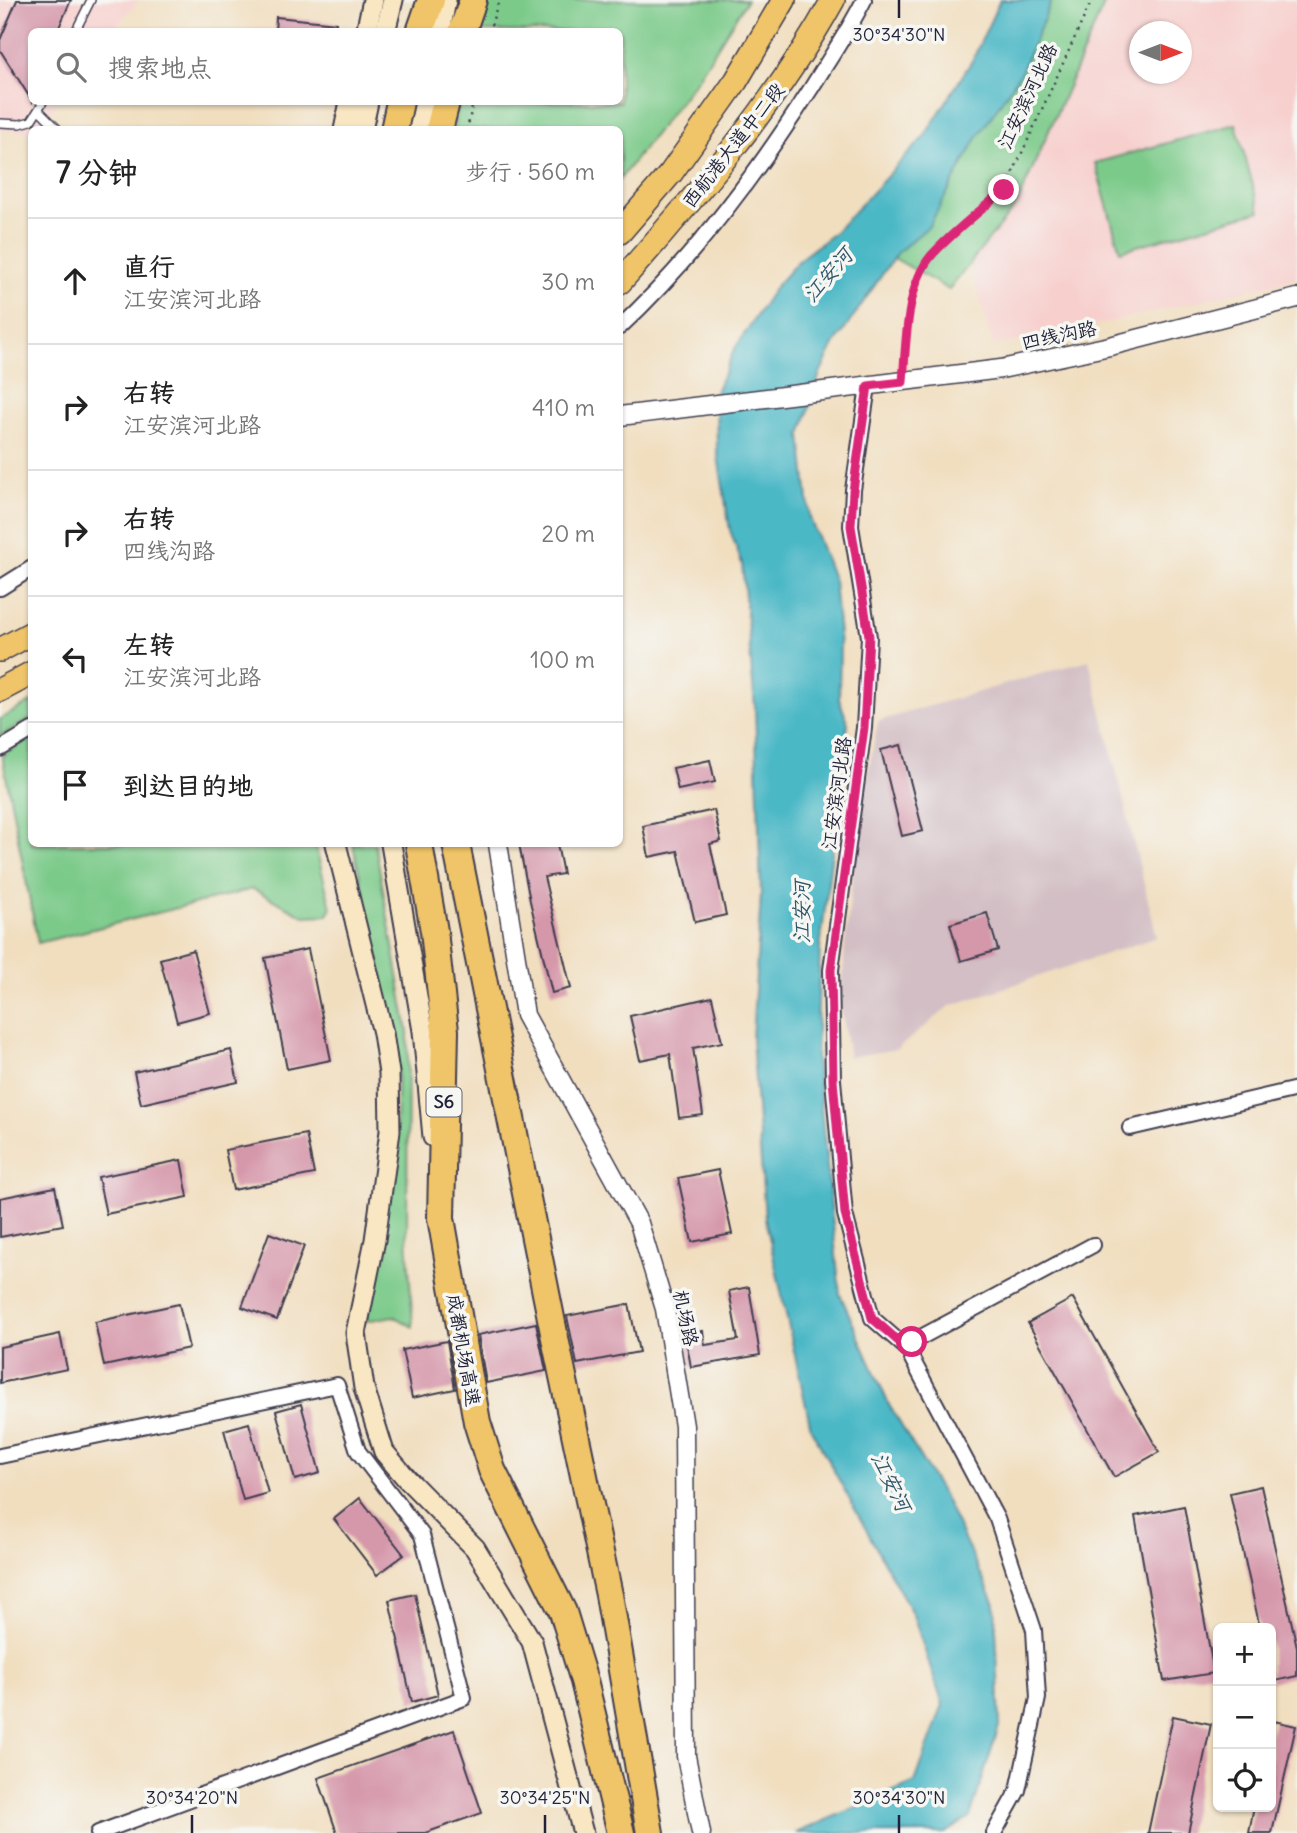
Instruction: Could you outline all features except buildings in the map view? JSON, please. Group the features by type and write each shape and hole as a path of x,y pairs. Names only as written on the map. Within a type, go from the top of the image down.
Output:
{"highway":[{"path":"421,28 431,0"},
{"path":"463,28 473,0"},
{"path":"395,126 399,105"},
{"path":"440,126 445,105"},
{"name":"成都机场高速","path":"420,847 434,931 445,1031 441,1218 477,1422 492,1470 564,1612 584,1681 621,1833"},
{"path":"457,847 609,1595 650,1833"}],"main road":[{"path":"367,28 373,0"},
{"path":"387,28 393,0"},
{"path":"441,28 446,0"},
{"name":"西航港大道中二段","path":"623,229 671,173 736,81 784,0"},
{"name":"西航港大道中二段","path":"623,279 669,227 765,107 811,41 834,0"},
{"path":"345,126 348,105"},
{"path":"363,126 367,105"},
{"path":"420,126 424,105"},
{"path":"0,650 28,635"},
{"path":"0,690 28,675"},
{"path":"337,847 383,1033 389,1073 390,1131 374,1240 356,1333 364,1388 384,1452 475,1548 532,1642 581,1832"},
{"path":"392,847 424,1031 441,1218"}],"street":[{"path":"623,324 682,264 716,223 785,129 864,0"},
{"name":"四线沟路","path":"623,416 1015,366 1110,346 1297,298"},
{"name":"江安滨河北路","path":"868,386 853,491 851,526 869,636 865,715 831,970 833,1080 845,1214 872,1318 912,1353"},
{"path":"0,587 28,570"},
{"path":"0,748 28,732"},
{"name":"机场路","path":"498,847 525,1015 639,1223 665,1309 684,1426 686,1756 701,1833"},
{"path":"1130,1128 1297,1089"},
{"path":"994,1833 1018,1790 1038,1698 1034,1630 997,1519 912,1359 912,1342 1093,1245"},
{"path":"0,1456 337,1385 358,1451 422,1535 455,1660 464,1698 98,1833"}],"lane":[{"path":"77,28 91,0"},
{"path":"0,123 20,124 31,121 41,105"},
{"path":"38,110 55,126"}],"path":[{"path":"490,28 499,0"},
{"name":"江安滨河北路","path":"903,382 910,306 925,266 930,257 1004,190 1092,0"},
{"path":"468,126 472,105"}],"shaded area":[{"path":"0,0 138,0 115,28 28,28 28,105 56,105 38,126 28,126 28,133 0,130"},
{"path":"1106,0 1297,0 1297,278 1045,337 993,345 970,264 1017,204"},
{"path":"1089,660 1157,937 950,1006 897,1049 849,1057 841,1007 845,944 859,823 878,721"}],"green space":[{"path":"487,0 747,0 698,78 623,175 623,126 454,126 459,105 623,105 623,28 479,28"},
{"path":"1052,0 1106,0 1017,204 949,290 894,258 1021,72"},
{"path":"1236,124 1260,211 1120,251 1095,163"},
{"path":"28,704 28,721 0,736 0,719"},
{"path":"28,740 28,847 316,847 331,908 328,915 304,916 253,889 38,943 2,755"},
{"path":"354,847 376,847 408,1032 407,1237 413,1327 393,1316 366,1321 396,1127 398,1056"}],"water":[{"name":"江安河","path":"1000,0 1052,0 1021,72 977,138 929,226 897,253 834,345 820,373 801,435 810,518 834,581 840,646 839,699 848,723 820,949 816,1058 840,1294 889,1405 944,1497 995,1604 1000,1723 970,1817 945,1833 796,1833 915,1782 943,1705 913,1615 811,1429 765,1218 752,1039 761,894 755,707 742,564 730,530 717,450 716,392 734,350 775,287 800,259 834,233 924,137 973,59"}],"route":[{"path":"912,1342 912,1353 872,1318 845,1214 833,1080 831,970 864,728 869,636 851,526 853,491 868,386 903,382 910,306 930,257 1004,190"}]}
